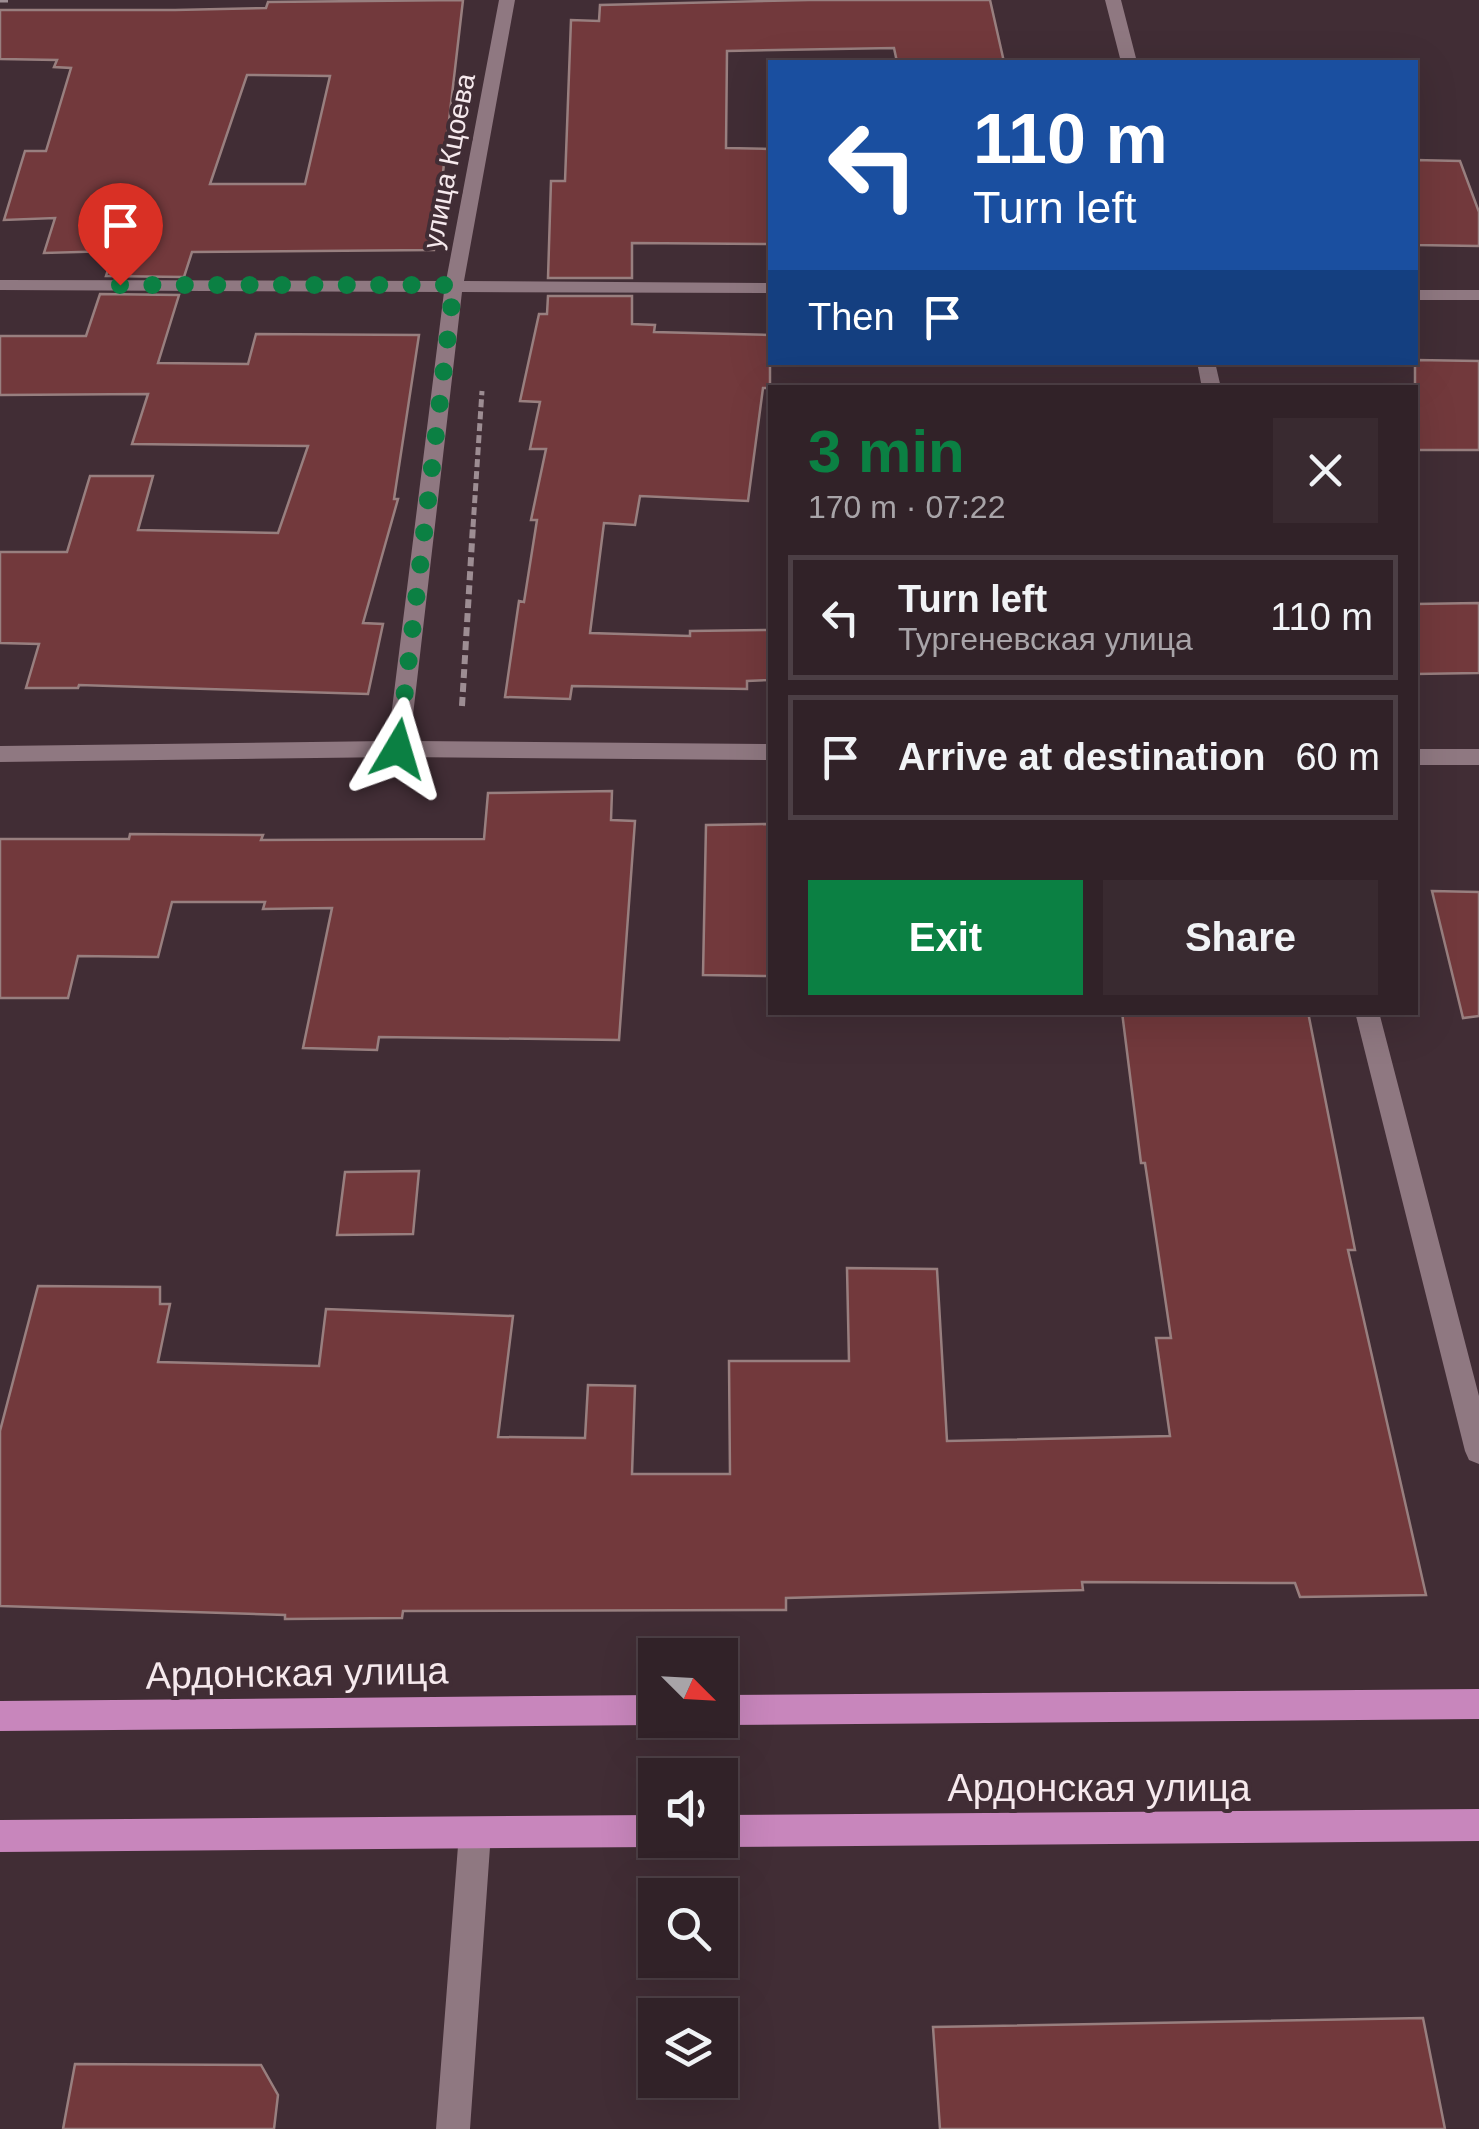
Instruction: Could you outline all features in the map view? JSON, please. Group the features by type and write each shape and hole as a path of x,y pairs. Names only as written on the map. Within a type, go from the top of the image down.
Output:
{"main road":[{"path":"738,1710 1479,1704"},
{"name":"Ардонская улица","path":"0,1716 638,1710"},
{"name":"Ардонская улица","path":"738,1831 1479,1826"},
{"path":"0,1836 638,1831"}],"street":[{"name":"улица Кцоева","path":"398,749 454,285 506,0"},
{"path":"1114,0 1129,60"},
{"path":"0,285 768,288"},
{"path":"1418,295 1479,295"},
{"path":"0,754 398,749 768,752"},
{"path":"1418,757 1479,757"},
{"path":"1368,1015 1479,1450"},
{"path":"453,2129 475,1832"}],"path":[{"path":"0,0 8,0"},
{"path":"462,706 482,388"}],"building":[{"path":"463,0 434,250 192,252 184,277 106,276 114,251 44,253 55,218 4,220 25,151 46,151 71,68 54,67 57,60 0,59 0,10 266,8 268,2","holes":["247,75 330,76 305,184 210,184"]},
{"path":"990,0 1004,60 897,60 894,48 727,51 726,148 768,149 768,244 632,243 632,278 548,278 551,181 565,181 571,20 599,21 600,5"},
{"path":"1418,160 1460,161 1479,212 1479,246 1418,245"},
{"path":"100,294 179,295 158,363 248,364 256,334 419,335 394,499 398,499 363,623 383,624 368,694 79,685 26,688 39,644 0,643 0,552 67,552 90,476 153,476 138,530 278,533 308,446 132,444 148,394 0,395 0,336 86,336"},
{"path":"548,296 632,296 632,324 655,325 654,332 768,335 770,385 763,388 748,501 640,496 635,525 604,523 590,633 690,636 690,631 768,630 768,680 747,681 747,689 572,686 570,699 505,697 519,601 524,602 537,520 531,520 546,449 530,449 540,402 520,401 539,314 547,314"},
{"path":"1418,360 1479,361 1479,450 1418,450"},
{"path":"1479,603 1479,673 1418,674 1418,604"},
{"path":"612,791 611,820 635,821 619,1040 379,1037 377,1050 303,1048 332,908 263,909 265,902 172,902 158,957 78,956 68,998 0,998 0,839 129,839 130,834 263,835 261,840 484,839 488,793"},
{"path":"768,824 768,976 703,975 706,825"},
{"path":"1432,891 1479,892 1479,1016 1463,1018"},
{"path":"1122,1015 1309,1015 1355,1250 1348,1250 1426,1595 1300,1597 1295,1583 1082,1582 1083,1590 786,1598 786,1610 403,1611 402,1618 285,1619 285,1615 0,1606 0,1431 38,1286 160,1287 160,1304 170,1304 158,1362 319,1366 326,1309 513,1316 498,1437 585,1438 588,1385 635,1386 632,1474 730,1474 729,1361 849,1361 847,1268 937,1269 947,1441 1170,1436 1156,1338 1171,1338 1145,1163 1141,1163"},
{"path":"419,1171 413,1234 337,1235 345,1172"},
{"path":"1423,2018 1445,2129 940,2129 933,2027"},
{"path":"75,2064 261,2065 278,2095 274,2129 63,2129"}],"route":[{"path":"120,285 454,285 398,749"}]}
